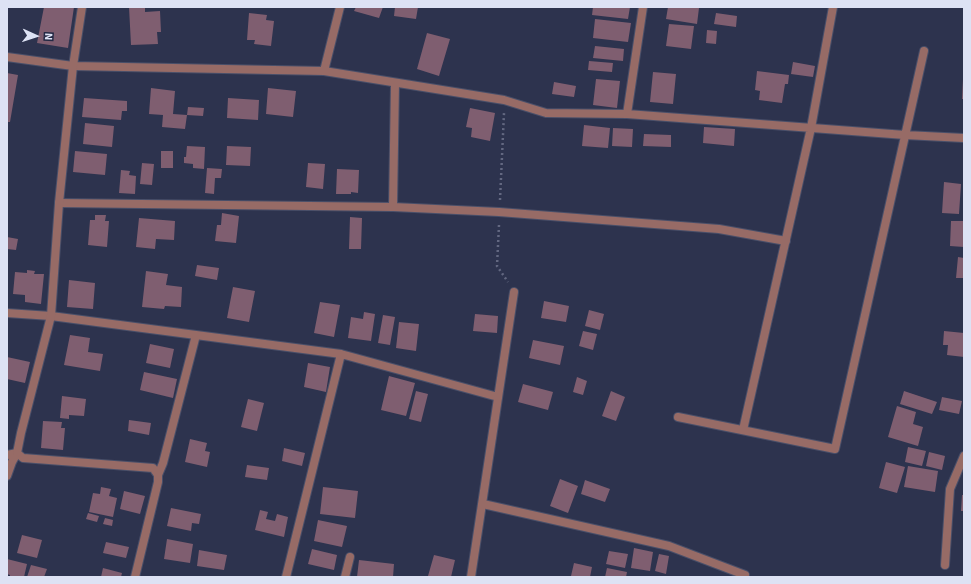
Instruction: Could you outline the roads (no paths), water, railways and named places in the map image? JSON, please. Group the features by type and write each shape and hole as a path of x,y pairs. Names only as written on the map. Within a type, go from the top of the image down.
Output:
{"street":[{"path":"7,476 17,453 51,316 59,203 73,66 82,7"},
{"path":"324,71 340,7"},
{"path":"627,114 643,7"},
{"path":"744,430 811,128 833,7"},
{"path":"678,417 836,449 924,51"},
{"path":"7,57 73,66 324,71 504,100 546,113 627,114 964,138"},
{"path":"393,207 395,83"},
{"path":"59,203 393,207 499,212 719,229 786,241"},
{"path":"471,577 514,292"},
{"path":"7,313 51,316 341,354 498,397"},
{"path":"135,577 158,482 158,475 163,463 196,335"},
{"path":"286,577 341,354"},
{"path":"7,455 17,453"},
{"path":"17,453 22,458 153,468 158,475"},
{"path":"945,565 950,488 964,456"},
{"path":"483,504 669,546 746,575"},
{"path":"345,577 350,557"}]}
